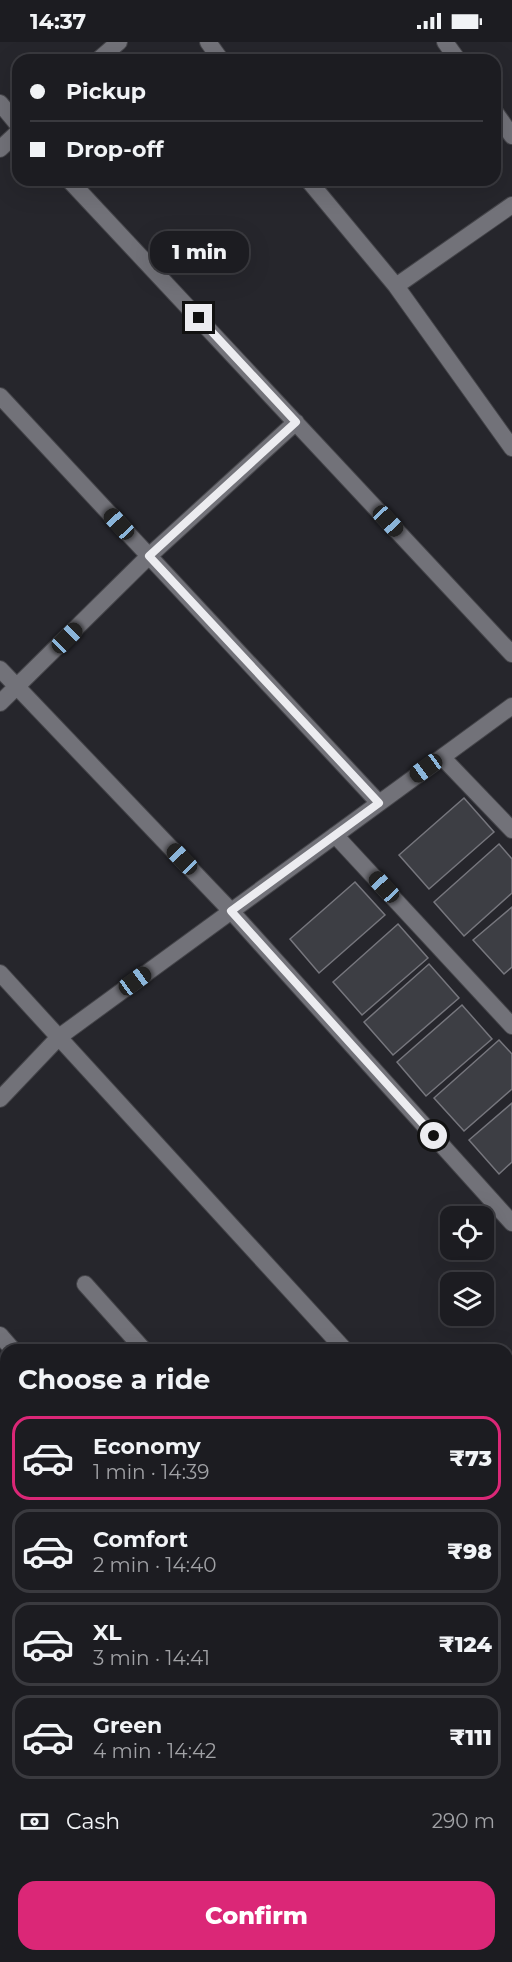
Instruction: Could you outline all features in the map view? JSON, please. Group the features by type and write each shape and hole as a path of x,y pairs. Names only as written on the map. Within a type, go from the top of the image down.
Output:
{"street":[{"path":"105,54 118,42"},
{"path":"0,102 12,117"},
{"path":"501,120 512,136"},
{"path":"0,149 12,138"},
{"path":"75,186 512,654"},
{"path":"313,186 396,286 512,448"},
{"path":"396,286 512,205"},
{"path":"0,396 379,803"},
{"path":"0,703 149,556 296,422"},
{"path":"0,669 231,911 512,1223"},
{"path":"0,1099 58,1037 512,706"},
{"path":"442,757 512,830"},
{"path":"335,835 512,1026"},
{"path":"0,974 339,1344"},
{"path":"85,1284 139,1344"}],"building":[{"path":"464,798 494,832 429,889 399,855"},
{"path":"499,844 512,859 512,893 464,936 434,902"},
{"path":"355,882 385,915 319,973 290,939"},
{"path":"512,907 512,967 504,974 473,940"},
{"path":"398,924 428,958 362,1015 333,982"},
{"path":"429,964 459,998 393,1055 364,1022"},
{"path":"462,1005 492,1039 426,1096 397,1062"},
{"path":"499,1040 512,1054 512,1089 464,1131 434,1098"},
{"path":"512,1103 512,1162 499,1174 469,1140"}],"route":[{"path":"199,318 296,422 149,556 379,803 231,911 434,1136"}]}
